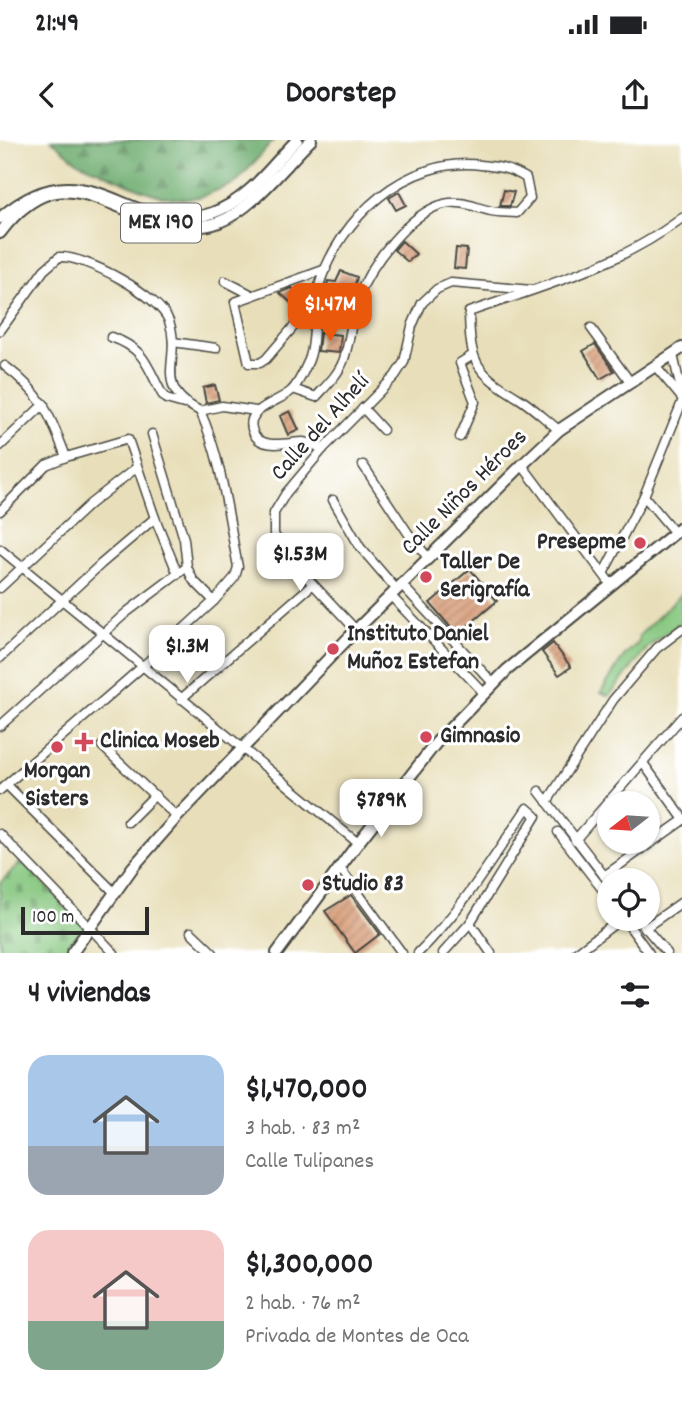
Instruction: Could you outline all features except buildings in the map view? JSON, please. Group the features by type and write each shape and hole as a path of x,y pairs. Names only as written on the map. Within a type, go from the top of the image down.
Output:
{"main road":[{"name":"MEX 190","path":"0,218 18,198 34,188 57,180 100,185 155,211 193,217 209,214 227,207 243,196 297,140"},
{"name":"MEX 190","path":"0,233 12,217 30,202 45,194 76,190 154,221 200,227 218,223 257,196 311,140"},
{"name":"Calle Niños Héroes","path":"72,953 133,867 177,817 356,630 522,465 559,430 678,352"},
{"path":"276,953 436,743 494,683 610,583 678,530"}],"street":[{"path":"293,389 316,397 336,374 344,360 359,296 373,267 420,214 444,204 469,203 491,211 517,213 530,198 526,178 511,169 471,164 436,167 398,183 365,209 338,243 319,285 313,317 311,358 293,389 256,411 252,421 253,433 259,440 272,444 306,442 323,449"},
{"path":"559,430 483,374 473,355 470,342 469,312 588,271 655,239 682,218"},
{"path":"0,331 51,262 58,257 67,257 106,270 154,303 169,322 173,342 173,387 176,395 200,411 215,452 238,567 235,577 214,601 142,667 3,788 115,893"},
{"path":"313,317 295,325 266,359 260,363 248,363 235,302 326,269"},
{"path":"225,281 251,295"},
{"name":"Calle del Alhelí","path":"356,630 283,552 274,534 274,513 286,493 323,449 400,369 412,326 422,303 437,289 451,283 532,289"},
{"path":"591,328 631,383"},
{"path":"111,337 130,344 139,351 166,399 187,404"},
{"path":"173,342 216,348"},
{"path":"604,572 644,496 682,398 678,352"},
{"path":"460,437 475,402 460,363 473,355"},
{"path":"5,366 33,389 44,404 66,457"},
{"path":"656,367 682,398"},
{"path":"0,446 44,404"},
{"path":"200,411 222,406 256,411"},
{"path":"363,408 383,430"},
{"path":"152,434 184,539 187,567 193,580 214,601"},
{"path":"0,511 46,465 128,439 136,468 177,572"},
{"path":"363,465 408,533 429,559"},
{"path":"522,465 610,583"},
{"path":"0,588 90,504 136,468"},
{"path":"644,496 678,530"},
{"path":"334,500 360,547 484,693"},
{"path":"0,657 155,518"},
{"path":"302,573 334,545"},
{"path":"0,549 358,843"},
{"path":"0,726 104,635 127,611 187,567"},
{"path":"181,699 312,585"},
{"path":"397,590 494,683"},
{"path":"547,802 613,700 657,648 682,629"},
{"path":"575,840 682,717"},
{"path":"102,746 177,817"},
{"path":"621,868 682,819 643,764"},
{"path":"539,792 598,868"},
{"path":"128,822 155,795"},
{"path":"418,953 436,935 465,897 527,808 536,816 470,923 443,953"},
{"path":"558,832 597,882"},
{"path":"0,834 114,953"},
{"path":"340,868 402,953"},
{"path":"660,917 682,902"},
{"path":"470,923 491,953"},
{"path":"576,953 606,931"},
{"path":"632,931 649,953"},
{"path":"648,931 667,953"},
{"path":"191,932 213,953"}],"green space":[{"path":"51,140 274,140 236,183 200,197 182,199 142,190 78,162"},
{"path":"682,593 682,622 649,646 609,696 601,692 625,655 639,642 639,636"},
{"path":"22,861 85,925 63,953 0,953 0,883"}],"place":[{"name":"Presepme","path":"640,543"},
{"name":"Taller De Serigrafía","path":"426,577"},
{"name":"Instituto Daniel Muñoz Estefan","path":"333,649"},
{"name":"Gimnasio","path":"426,737"},
{"name":"Clinica Moseb","path":"84,742"},
{"name":"Morgan Sisters","path":"57,747"},
{"name":"Studio 83","path":"308,885"}]}
